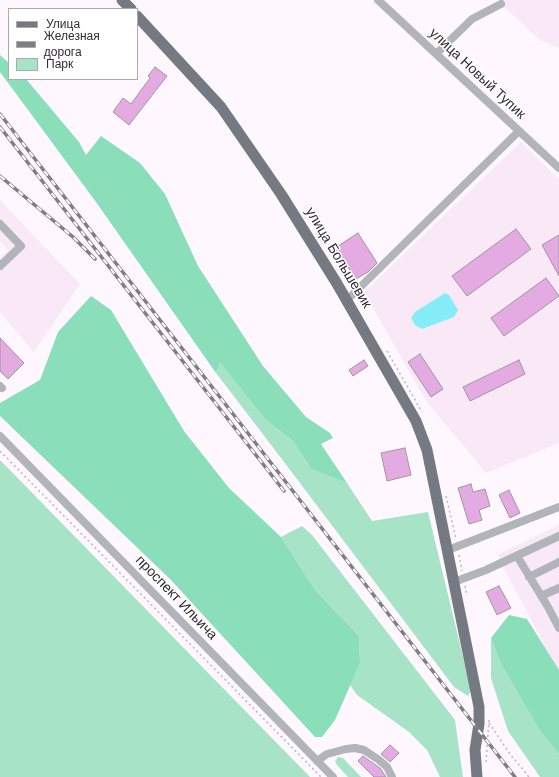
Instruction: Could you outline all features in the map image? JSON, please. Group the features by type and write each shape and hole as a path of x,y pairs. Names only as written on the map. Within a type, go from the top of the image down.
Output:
{"main road":[{"path":"122,0 130,8"},
{"name":"улица Большевик","path":"138,17 221,107 281,194 412,413 427,450 453,549 459,581 479,707 479,724 475,750 477,777"}],"street":[{"name":"улица Новый Тупик","path":"378,0 559,168"},
{"path":"436,54 472,19 501,4"},
{"path":"346,301 519,131"},
{"path":"0,224 21,246 0,266"},
{"name":"проспект Ильича","path":"0,436 333,777"},
{"path":"453,549 559,507"},
{"path":"459,581 559,536"},
{"path":"517,556 541,596 556,615 559,628"},
{"path":"529,577 559,562"},
{"path":"541,596 559,588"},
{"path":"317,761 327,754 355,748 364,750 379,760 387,767 392,777"}],"path":[{"path":"386,350 423,413"},
{"path":"0,451 321,777"},
{"path":"446,492 453,549 459,581 468,602"},
{"path":"486,762 489,717"},
{"path":"489,723 510,754 529,777"}],"shaded area":[{"path":"498,0 559,0 559,48 540,40"},
{"path":"521,142 559,179 559,443 486,473 426,401 364,292"},
{"path":"0,200 80,284 34,352 0,313 0,257 8,250 0,241"},
{"path":"559,525 559,673 497,555"}],"green space":[{"path":"0,55 8,62 8,80 27,80 79,142 86,155 101,136 140,163 165,194 198,266 263,366 306,417 330,433 333,438 321,444 347,483 311,469 293,441 265,419 220,362 216,373 96,202 0,72"},
{"path":"91,296 111,310 184,431 229,488 281,537 316,591 359,636 360,663 335,720 322,737 315,737 171,580 0,416 0,403 40,380 58,332"},
{"path":"220,361 265,419 293,441 311,469 347,483 372,521 428,512 471,690 468,696 454,687 216,373"},
{"path":"0,460 310,777 0,777"},
{"path":"302,526 312,535 455,720 463,777 440,777 427,750 409,732 357,695 350,685 360,663 359,636 316,591 281,537"},
{"path":"509,615 527,619 559,670 559,754 540,731 501,664 491,638"},
{"path":"491,638 501,664 540,731 559,754 559,777 540,777 508,731 491,678"},
{"path":"338,757 344,759 361,777 348,777 335,761"}],"water":[{"path":"445,293 449,295 458,310 454,317 422,329 415,325 411,318 415,312"}],"building":[{"path":"155,67 167,76 129,125 113,112 123,98 131,104 150,78 148,76"},
{"path":"516,229 531,249 467,296 452,276"},
{"path":"358,233 377,263 368,272 356,279 335,248"},
{"path":"559,235 559,276 542,245"},
{"path":"546,278 559,296 504,336 491,318"},
{"path":"0,338 24,363 8,379 0,371"},
{"path":"420,354 443,389 431,397 408,362"},
{"path":"364,360 368,366 353,376 349,370"},
{"path":"519,360 525,374 470,401 463,387"},
{"path":"405,448 411,475 387,481 381,453"},
{"path":"471,484 473,492 485,489 490,506 479,510 482,520 469,524 458,488"},
{"path":"509,490 520,513 510,518 499,495"},
{"path":"499,586 511,608 497,615 486,592"},
{"path":"390,745 399,753 390,762 381,754"},
{"path":"363,756 380,768 386,777 374,777 358,761"}],"railway":[{"path":"0,114 515,777"},
{"path":"0,127 284,491"},
{"path":"0,176 73,237 95,259"}]}
